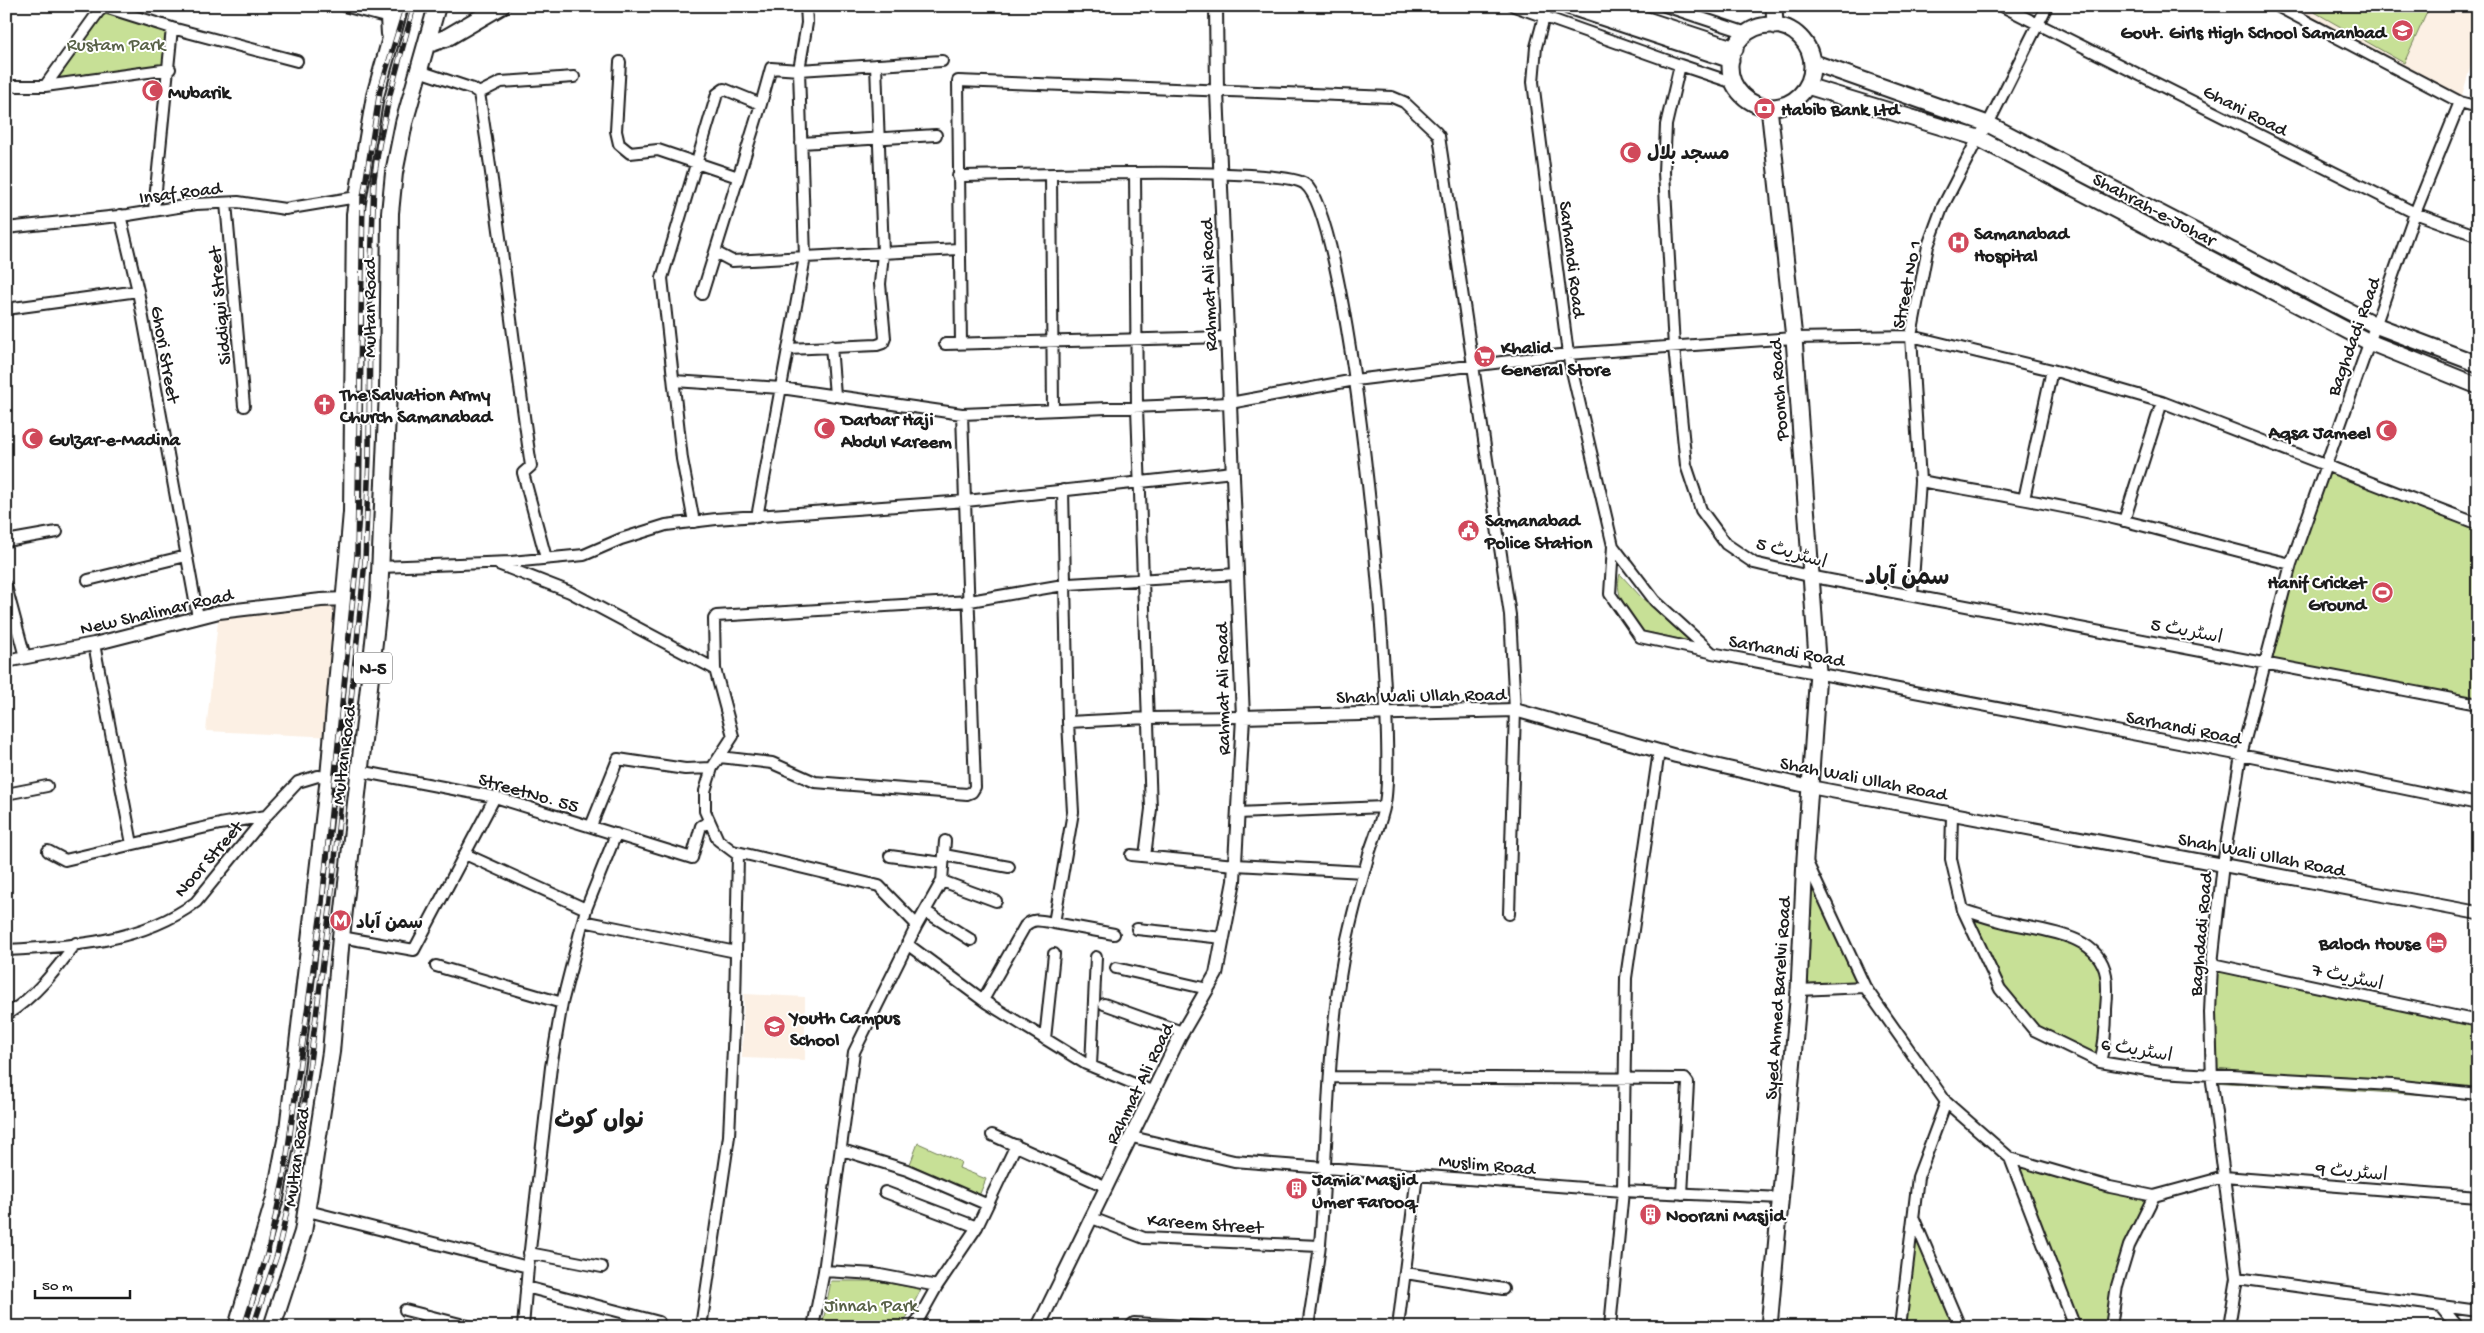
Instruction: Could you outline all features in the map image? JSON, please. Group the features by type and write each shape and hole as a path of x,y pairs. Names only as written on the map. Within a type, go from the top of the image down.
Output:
{"main road":[{"name":"Multan Road","path":"237,1327 275,1198 288,1130 329,777 352,512 355,214 375,96 400,6"},
{"name":"Multan Road","path":"272,1327 296,1260 308,1211 331,1052 341,937 372,673 380,567 388,391 390,213 399,146 437,6"},
{"path":"426,45 446,38 501,6"},
{"path":"1568,6 1733,54"},
{"path":"1604,6 1733,54"},
{"path":"1774,6 1775,26"},
{"path":"386,12 390,39"},
{"path":"1765,26 1789,29 1800,37 1808,48 1812,62 1811,75 1807,86 1791,102 1769,107 1748,99 1734,83 1733,54 1747,33 1765,26"},
{"name":"Shahrah-e-Johar","path":"1812,62 1988,124 2375,325 2478,364"},
{"name":"Shahrah-e-Johar","path":"1807,86 1978,138 2369,342 2478,386"},
{"name":"Poonch Road","path":"1769,107 1794,338 1809,576 1818,672"},
{"name":"Syed Ahmed Barelvi Road","path":"1769,1327 1782,1198 1799,990 1805,858 1818,672"}],"street":[{"path":"344,6 386,12"},
{"path":"757,517 805,257 799,70 807,23 806,6"},
{"name":"Rahmat Ali Road","path":"1038,1327 1182,1032 1216,974 1235,865 1244,718 1217,92 1216,6"},
{"path":"1514,6 1734,83"},
{"name":"Sarhandi Road","path":"1547,6 1542,16 1536,47 1533,82 1568,354 1613,546 1655,601 1712,653 2241,755 2478,804"},
{"path":"1665,6 1747,33"},
{"name":"Ghani Road","path":"2002,6 2415,213 2478,236"},
{"name":"Street No 1","path":"1912,595 1920,481 1911,336 1928,246 1942,208 1978,138 1988,124 2046,6"},
{"path":"2277,6 2460,102 2478,108"},
{"path":"45,86 99,11 105,7 172,28 297,62"},
{"path":"154,210 170,69 172,28"},
{"path":"702,294 771,68 799,70 942,61"},
{"path":"620,62 616,131 619,144 630,153 658,150 738,177"},
{"path":"788,349 883,343 885,338 880,284 883,253 876,65"},
{"name":"اسٹریٹ 5","path":"1680,65 1666,126 1664,172 1674,347 1686,465 1701,510 1726,544 1754,563 1809,576 2478,704"},
{"path":"6,86 45,86 170,69"},
{"path":"419,71 473,89 479,93 498,214 508,307 531,466 524,471 523,475 546,558"},
{"path":"479,93 501,82 574,77"},
{"path":"961,344 958,81 1399,98 1436,132 1439,136 1510,615 1515,710 1509,914"},
{"path":"694,522 682,459 662,278 719,91 724,90 761,104"},
{"name":"Baghdadi Road","path":"2229,1327 2237,1278 2211,1074 2212,964 2223,864 2241,755 2291,564 2415,213 2460,102"},
{"path":"801,143 936,135"},
{"path":"958,176 1221,173 1296,178 1311,189 1331,248 1355,380 1380,616 1386,714 1384,807 1352,913 1333,1025 1319,1246 1308,1327"},
{"path":"1135,174 1137,407 1151,810 1145,856"},
{"path":"1051,176 1053,410"},
{"name":"Insaf Road","path":"6,228 196,204 226,203 285,210 357,197"},
{"name":"Siddiqui Street","path":"226,203 244,406"},
{"name":"Ghori Street","path":"120,215 138,291 198,617"},
{"path":"715,252 732,261 960,249"},
{"path":"6,309 138,291"},
{"path":"674,381 781,388 962,414 1230,403 1355,380 1568,354 1794,338 1911,336 2052,370 2162,402 2478,524"},
{"path":"945,344 1228,338"},
{"path":"831,346 835,396"},
{"path":"2024,499 2052,370"},
{"path":"2124,521 2162,402"},
{"path":"720,757 772,763 815,782 967,794 972,792 974,787 970,601 962,414"},
{"path":"380,567 494,562 584,555 621,539 666,525 966,501 1234,472"},
{"path":"1920,481 2024,499 2124,521 2216,547 2291,564"},
{"path":"1054,924 1073,812 1068,722 1063,490"},
{"path":"6,541 58,532"},
{"path":"1613,546 1610,594 1640,637 1712,653"},
{"path":"88,580 186,556"},
{"path":"494,562 570,592 715,669"},
{"path":"701,1327 729,1136 738,855 718,840 705,811 705,791 712,768 733,736 715,669 714,619 721,615 970,601 1064,585 1238,574"},
{"path":"6,586 25,657"},
{"name":"New Shalimar Road","path":"6,661 94,644 228,610 320,600 345,600"},
{"path":"94,644 132,844"},
{"name":"Shah Wali Ullah Road","path":"1244,718 1515,710 1659,751 1810,787 2478,913"},
{"path":"1068,722 1148,718 1244,718"},
{"path":"1610,1327 1623,1191 1626,978 1659,751"},
{"path":"591,826 618,759 685,770 712,768"},
{"name":"StreetNo. 55","path":"360,772 495,797 692,858 701,826 709,822"},
{"name":"Noor Street","path":"6,950 118,938 164,922 196,902 266,816 298,782 318,776 329,777"},
{"path":"6,794 47,786"},
{"path":"341,937 414,950 495,797"},
{"path":"1238,813 1384,807"},
{"name":"اسٹریٹ 6","path":"1952,814 1951,859 1963,910 2000,990 2034,1030 2100,1062 2160,1072 2392,1085 2478,1094"},
{"path":"48,850 65,860 220,824 266,816"},
{"path":"523,1327 529,1253 551,1066 562,1003 586,909 616,834"},
{"path":"813,1327 824,1271 854,1052 907,944 942,881 945,841"},
{"path":"733,851 879,886 917,925"},
{"path":"465,854 586,909"},
{"path":"1131,855 1235,865 1364,872"},
{"path":"890,856 944,859 1009,867"},
{"path":"1805,858 1865,988 1946,1102 2010,1158 2110,1187 2154,1196 2129,1246 2117,1286 2111,1327"},
{"path":"942,881 996,901"},
{"path":"1963,910 2004,923 2039,928 2066,937 2087,946 2100,959 2106,974 2107,994 2105,1043 2100,1062"},
{"path":"925,911 971,940"},
{"path":"983,1000 1025,926 1030,921 1036,920 1114,934"},
{"path":"583,921 736,952"},
{"path":"1137,929 1223,938"},
{"path":"6,1015 24,1004 50,979 76,943"},
{"path":"907,944 983,1000 1045,1039 1091,1066 1154,1092"},
{"path":"1045,1039 1054,954"},
{"path":"1091,1066 1096,957"},
{"name":"اسٹریٹ 7","path":"2212,964 2478,1021"},
{"path":"436,966 562,1003"},
{"path":"1116,968 1208,989"},
{"path":"1799,990 1865,988"},
{"path":"1104,1004 1182,1032"},
{"path":"1330,1077 1687,1081 1682,1194"},
{"path":"1900,1327 1918,1176 1946,1102"},
{"path":"992,1134 1107,1187"},
{"name":"Muslim Road","path":"1132,1137 1234,1161 1623,1191 1782,1198"},
{"path":"914,1327 937,1286 977,1227 986,1204 1016,1146"},
{"path":"842,1150 907,1170 986,1204"},
{"path":"2010,1158 2075,1327"},
{"path":"1398,1327 1417,1174"},
{"name":"اسٹریٹ 9","path":"2154,1196 2224,1177 2478,1197"},
{"path":"885,1192 977,1227"},
{"path":"308,1211 528,1267"},
{"name":"Kareem Street","path":"1092,1218 1144,1238 1319,1246"},
{"path":"1913,1218 1960,1327"},
{"path":"529,1253 602,1267"},
{"path":"824,1271 875,1274 937,1286"},
{"path":"1406,1273 1504,1289"},
{"path":"2237,1278 2478,1311"},
{"path":"526,1287 659,1322"},
{"path":"2441,1306 2458,1327"},
{"path":"405,1310 428,1322 472,1327"},
{"path":"1132,1325 1204,1327"}],"shaded area":[{"name":"Govt. Girls High School Samanbad","path":"2282,6 2478,6 2478,56 2474,55 2460,102"},
{"path":"346,592 336,737 206,731 219,612"},
{"name":"Youth Campus School","path":"744,994 805,997 805,1060 742,1058"}],"green space":[{"path":"2304,6 2428,6 2428,10 2404,63"},
{"name":"Rustam Park","path":"105,7 172,28 167,70 45,86"},
{"name":"Hanif Cricket Ground","path":"2331,461 2478,522 2478,704 2265,662 2325,464"},
{"path":"1620,574 1642,598 1689,641 1643,631 1621,598 1618,583"},
{"path":"1805,858 1865,987 1799,990"},
{"path":"1963,910 2087,946 2106,974 2100,1062 2034,1030 2000,989"},
{"path":"2212,964 2478,1021 2478,1098 2212,1082"},
{"path":"918,1143 961,1162 959,1168 986,1179 979,1196 910,1164"},
{"path":"2011,1158 2158,1194 2129,1246 2111,1327 2074,1327"},
{"path":"1913,1218 1960,1327 1901,1327"},
{"name":"Jinnah Park","path":"831,1281 877,1281 921,1289 902,1327 822,1327"}],"railway":[{"path":"244,1327 267,1255 284,1177 321,912 357,557 363,198 380,90 406,6"},
{"path":"253,1327 277,1255 295,1176 330,909 365,561 369,456 370,299 374,179 390,94 414,6"}],"place":[{"name":"Govt. Girls High School Samanbad","path":"2402,31"},
{"name":"Mubarik","path":"152,91"},
{"name":"Habib Bank Ltd","path":"1765,108"},
{"name":"مسجد بلال","path":"1631,152"},
{"name":"Samanabad Hospital","path":"1958,243"},
{"name":"Khalid General Store","path":"1485,357"},
{"name":"The Salvation Army Church Samanabad","path":"324,404"},
{"name":"Darbar Haji Abdul Kareem","path":"825,429"},
{"name":"Aqsa Jameel","path":"2387,431"},
{"name":"Gulzar-e-Madina","path":"33,438"},
{"name":"Samanabad Police Station","path":"1469,530"},
{"name":"Hanif Cricket Ground","path":"2382,592"},
{"name":"سمن آباد","path":"340,921"},
{"name":"Baloch House","path":"2437,942"},
{"name":"Youth Campus School","path":"774,1027"},
{"name":"Jamia Masjid Umer Farooq","path":"1296,1189"},
{"name":"Noorani Masjid","path":"1650,1214"}],"district":[{"name":"سمن آباد","path":"1907,576"},
{"name":"نواں کوٹ","path":"600,1119"}]}
